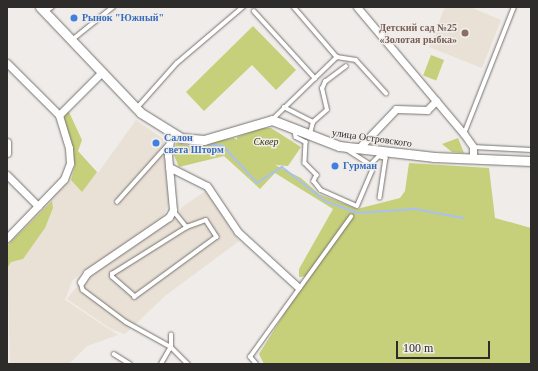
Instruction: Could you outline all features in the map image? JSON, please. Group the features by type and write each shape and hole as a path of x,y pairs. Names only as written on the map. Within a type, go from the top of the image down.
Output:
{"street":[{"path":"357,7 464,134 473,147 473,158"},
{"path":"45,9 101,73 136,108 171,134 198,141 272,120"},
{"path":"7,63 59,115 70,163 64,179 7,238"},
{"path":"59,115 101,73"},
{"path":"358,149 396,109 427,110 436,101"},
{"name":"улица Островского","path":"272,120 341,146 383,154 531,161"},
{"path":"81,282 87,273 163,224 172,210 168,144 171,134"},
{"path":"7,142 10,147 7,153"},
{"path":"169,167 207,186 238,232 298,286"},
{"path":"7,175 38,206"}],"lane":[{"path":"72,41 113,7"},
{"path":"136,108 177,64 244,7"},
{"path":"294,7 337,57 356,60 386,93"},
{"path":"464,134 514,7"},
{"path":"254,11 315,78"},
{"path":"272,120 337,57"},
{"path":"309,135 313,122 327,110 322,89 325,82 346,66"},
{"path":"284,107 313,122"},
{"path":"295,128 296,137 306,142 305,163 317,175 314,181 327,195 357,206 371,178 370,165"},
{"path":"117,202 168,144"},
{"path":"341,146 370,165"},
{"path":"473,147 531,150"},
{"path":"370,165 383,154 386,158 380,198"},
{"path":"172,210 187,227"},
{"path":"256,364 250,357 298,286 350,217"},
{"path":"206,220 217,237 135,297 112,277 112,274 187,227 206,220"},
{"path":"81,282 83,290 126,322 171,347 188,364"},
{"path":"161,364 171,347 171,335"},
{"path":"114,354 130,364"},
{"path":"183,358 185,364"}],"shaded area":[{"name":"Детский сад №25 «Золотая рыбка»","path":"445,7 470,7 501,20 482,68 429,47"},
{"path":"136,120 163,139 170,199 162,221 82,272 72,281 65,300 118,335 87,346 69,364 10,364 7,242 68,181 72,150 98,173"},
{"path":"207,190 239,241 165,296 125,334 111,329 67,299 87,274 178,215 182,207"}],"green space":[{"path":"253,26 296,70 276,90 252,65 204,111 186,92"},
{"path":"431,55 444,60 436,81 423,76"},
{"path":"68,110 82,140 78,151 97,172 82,192 71,180 75,166 63,120"},
{"name":"Сквер","path":"261,128 271,128 301,147 288,166 275,165 301,178 319,194 357,209 400,198 405,191 409,163 489,168 495,218 531,228 531,364 264,364 259,354 308,276 299,277 299,269 333,209 275,173 260,189 224,156 179,167 174,155 176,143 190,146 234,138 237,140 237,137"},
{"path":"458,138 464,153 452,152 442,144"},
{"path":"52,201 53,208 45,228 23,259 11,262 7,268 7,246"}],"waterway":[{"path":"174,140 223,146 257,183 282,167 325,201 358,213 415,209 463,218"}],"place":[{"name":"Рынок \"Южный\"","path":"74,18"},
{"name":"Детский сад №25 «Золотая рыбка»","path":"465,33"},
{"name":"Салон света Шторм","path":"156,143"},
{"name":"Гурман","path":"335,166"}]}
